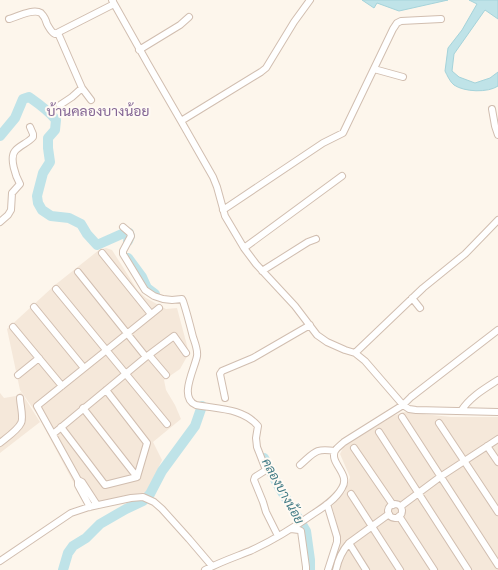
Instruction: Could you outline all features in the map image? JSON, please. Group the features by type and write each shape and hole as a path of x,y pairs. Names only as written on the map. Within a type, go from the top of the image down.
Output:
{"street":[{"path":"181,121 266,68 294,22 310,0"},
{"path":"10,19 36,11 43,16 51,32 58,33 114,2 139,50 215,181 226,219 244,248 262,271 295,306 317,336 345,350 355,353 365,362 402,405 409,409 498,412"},
{"path":"139,50 180,26 189,17"},
{"path":"223,210 298,159 343,133 397,23 401,21 441,19"},
{"path":"58,33 82,88 91,100"},
{"path":"374,69 403,77"},
{"path":"60,105 82,88"},
{"path":"492,109 498,135"},
{"path":"0,222 11,210 12,192 20,184 15,174 13,157 15,150 33,137 34,134 30,127"},
{"path":"244,248 342,176"},
{"path":"355,353 423,288 465,254 498,220"},
{"path":"123,227 130,233 131,236 123,254 146,290 154,296 162,299 183,300 197,354 188,386 188,395 193,404 240,413 249,418 258,426 256,438 257,447 266,470 253,479 265,506 266,512 278,536"},
{"path":"262,271 304,244 316,239"},
{"path":"102,253 151,314"},
{"path":"78,272 128,333 166,375"},
{"path":"56,289 167,424"},
{"path":"412,298 420,308"},
{"path":"34,307 84,368"},
{"path":"93,506 78,485 78,480 37,406 159,308"},
{"path":"225,398 220,374 222,371 253,358 310,325"},
{"path":"13,327 62,386"},
{"path":"205,570 263,545 293,528 327,504 344,486 345,482 335,459 335,451 344,442 402,405 498,330"},
{"path":"53,434 83,408 174,336 186,352"},
{"path":"18,375 39,358"},
{"path":"461,411 472,398 498,380"},
{"path":"106,390 147,443 137,477"},
{"path":"0,443 22,423 20,398"},
{"path":"83,408 137,477"},
{"path":"402,417 498,565"},
{"path":"439,423 498,512"},
{"path":"61,427 105,485 137,477"},
{"path":"379,432 468,570"},
{"path":"401,506 440,477 498,439"},
{"path":"487,446 498,462"},
{"path":"354,448 393,504 401,506"},
{"path":"300,465 316,451 335,451"},
{"path":"352,494 400,570"},
{"path":"0,561 71,513 93,506 143,497 150,500 162,509 212,566"},
{"path":"327,504 337,537 337,542 328,570"},
{"path":"393,504 389,510 391,516 395,518 401,515 401,506"},
{"path":"336,570 341,555 349,543 390,514"},
{"path":"399,516 434,570"},
{"path":"293,528 300,531 306,570"},
{"path":"349,543 366,570"}],"shaded area":[{"path":"106,248 112,250 138,291 146,298 166,309 177,308 189,353 180,369 164,380 166,390 181,419 153,442 162,460 147,492 85,504 37,414 20,390 7,329 55,285 99,250"},
{"path":"21,392 40,422 0,453 0,393 4,398 16,396"},
{"path":"404,412 451,417 498,417 498,570 331,570 333,558 340,537 332,506 345,492 350,477 340,454 344,446 393,416"}],"water":[{"path":"362,0 448,0 399,11 377,3 374,8"},
{"path":"469,0 498,0 498,19 485,10 454,54 452,71 459,77 475,83 490,78 498,72 498,86 488,90 476,91 458,87 451,82 445,71 448,48 462,30 477,4"}],"waterway":[{"name":"คลองบางน้อย","path":"0,136 15,118 23,99 29,97 43,107 56,120 55,130 48,138 50,162 43,173 37,196 38,203 42,210 51,216 69,218 81,224 87,234 97,245 124,233 129,233 130,236 128,241"},
{"name":"คลองบางน้อย","path":"128,258 142,277 147,288 155,294"},
{"path":"63,570 68,553 73,546 86,538 100,524 143,501 150,494 162,471 195,426 202,406"},
{"name":"คลองบางน้อย","path":"264,458 279,487 306,531 310,570"}],"district":[{"name":"บ้านคลองบางน้อย","path":"98,111"}]}
